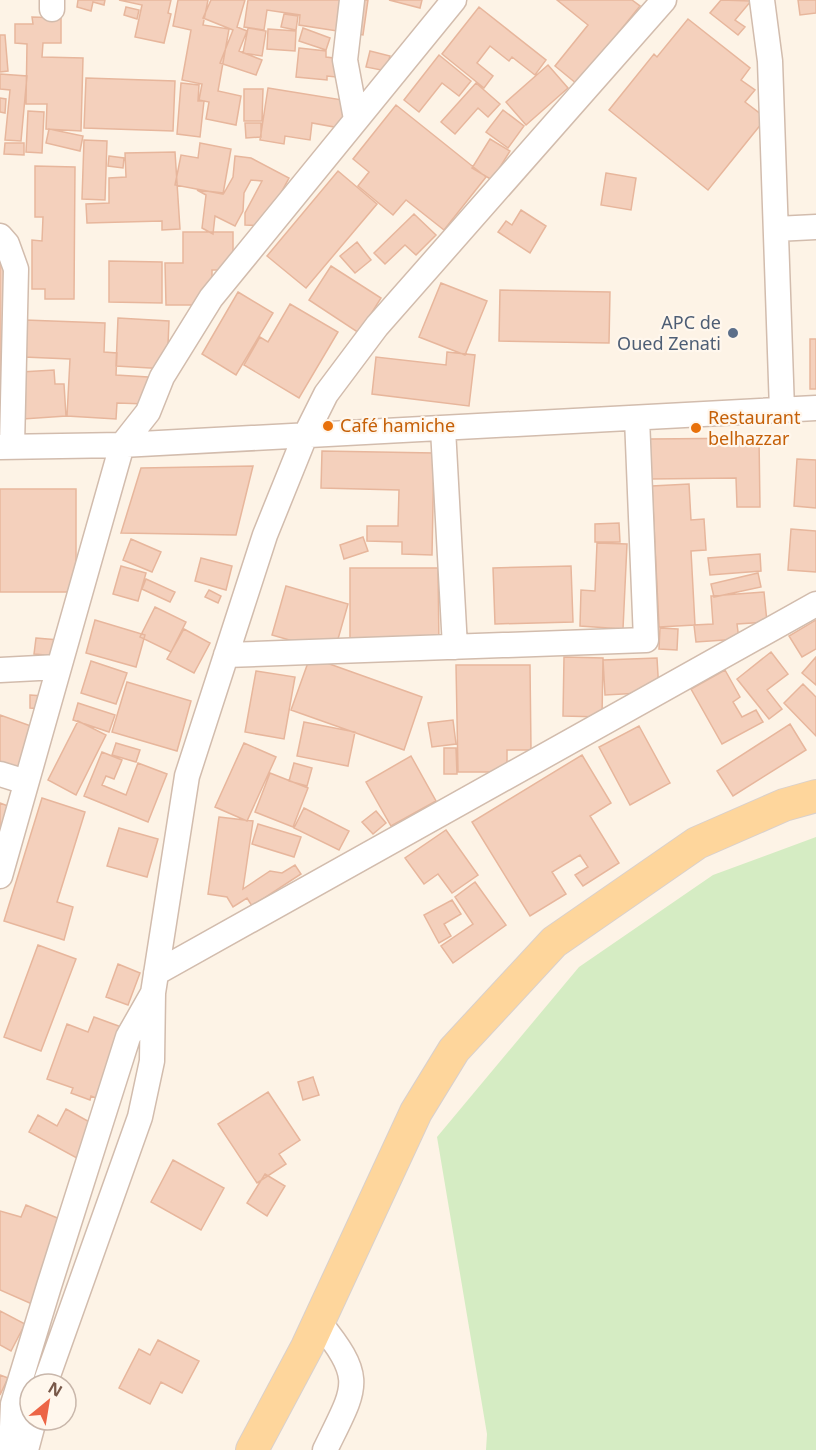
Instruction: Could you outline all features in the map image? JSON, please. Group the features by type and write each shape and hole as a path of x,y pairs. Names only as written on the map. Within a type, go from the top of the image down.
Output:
{"main road":[{"path":"252,1450 319,1322 416,1112 454,1050 554,942 697,843 784,806 816,796"}],"street":[{"path":"352,0 345,60 356,119"},
{"path":"2,864 122,445 148,412 162,377 211,298 454,0"},
{"path":"762,0 770,61 782,410"},
{"path":"49,1372 140,1117 152,1061 155,983 187,776 266,535 305,436 326,393 377,326 653,4"},
{"path":"776,229 816,227"},
{"path":"0,236 7,244 16,269 6,447 122,445 816,408"},
{"path":"226,655 646,640 637,418"},
{"path":"443,429 455,647"},
{"path":"11,1450 13,1404 49,1286 128,1037 155,983 816,604"},
{"path":"0,670 58,668"},
{"path":"0,774 26,782"},
{"path":"319,1322 344,1353 352,1378 350,1398 325,1450"},
{"path":"26,1450 31,1432"}],"green space":[{"path":"816,837 816,1450 486,1450 487,1434 437,1137 579,967 713,875"}],"building":[{"path":"78,0 105,0 104,5 93,2 91,11 77,7"},
{"path":"119,0 171,0 168,13 171,14 164,43 135,37 142,5"},
{"path":"178,0 208,0 203,25 229,29 218,91 241,96 236,125 206,119 209,102 199,100 202,84 182,80 191,30 173,26"},
{"path":"211,0 245,0 237,27 247,31 239,51 262,60 256,75 220,63 233,30 203,18"},
{"path":"248,0 368,0 363,35 299,25 300,15 267,10 264,30 244,27"},
{"path":"389,0 422,0 420,8"},
{"path":"557,0 632,0 640,6 577,84 555,66 588,25"},
{"path":"721,0 751,1 735,20 745,27 738,35 710,13"},
{"path":"798,0 816,0 816,13 800,15"},
{"path":"126,7 139,10 137,19 124,15"},
{"path":"479,7 546,60 535,75 512,57 509,61 490,46 477,63 493,76 484,88 442,54"},
{"path":"284,14 298,16 296,30 281,27"},
{"path":"32,17 61,18 61,43 43,43 42,57 83,58 81,131 46,129 47,104 26,104 27,44 15,43 15,24 33,24"},
{"path":"688,19 750,68 741,80 755,90 745,102 766,118 708,190 609,110 654,54 657,57"},
{"path":"248,28 266,31 262,56 243,53"},
{"path":"303,28 330,38 326,50 299,41"},
{"path":"268,29 296,31 295,51 267,49"},
{"path":"0,35 5,35 8,71 0,72"},
{"path":"299,48 326,51 326,57 358,61 356,79 327,76 327,80 296,77"},
{"path":"370,51 390,56 386,71 366,67"},
{"path":"439,55 471,81 459,96 442,83 419,112 404,100"},
{"path":"548,65 568,88 526,125 506,102"},
{"path":"0,74 27,76 21,141 5,140 10,90 0,89"},
{"path":"86,78 175,81 173,131 84,128"},
{"path":"181,83 199,85 198,101 204,101 200,137 177,134"},
{"path":"476,83 500,104 488,117 478,108 455,134 441,122"},
{"path":"268,88 355,102 351,130 312,123 310,140 285,136 284,144 260,140"},
{"path":"244,89 263,89 262,121 244,121"},
{"path":"0,98 6,99 5,113 0,112"},
{"path":"396,105 486,177 444,230 406,200 393,215 358,186 369,172 353,159"},
{"path":"503,110 524,126 508,148 486,132"},
{"path":"28,111 44,112 42,153 26,152"},
{"path":"245,123 261,123 261,137 246,138"},
{"path":"49,129 83,136 80,151 46,143"},
{"path":"490,139 510,151 492,180 472,168"},
{"path":"84,140 107,141 105,200 82,199"},
{"path":"5,143 24,143 24,155 4,154"},
{"path":"200,143 231,149 223,194 175,185 181,155 198,158"},
{"path":"175,152 180,229 162,230 162,221 87,223 86,204 109,203 109,178 126,177 125,153"},
{"path":"109,156 124,158 123,168 108,166"},
{"path":"235,156 251,158 289,178 263,226 245,225 245,213 262,181 251,180 244,193 243,211 235,226 215,216 213,234 202,228 206,195 197,190 224,193 233,177"},
{"path":"35,166 75,167 74,299 45,299 45,289 32,289 32,240 42,241 43,217 35,217"},
{"path":"338,171 377,204 306,288 267,256"},
{"path":"606,173 636,178 631,210 601,205"},
{"path":"521,210 546,226 530,253 498,232 506,221 512,225"},
{"path":"414,214 436,235 416,255 405,245 385,264 374,253"},
{"path":"183,232 233,232 233,270 212,270 212,305 166,305 165,263 183,263"},
{"path":"357,242 371,260 355,273 340,256"},
{"path":"0,251 5,251 8,420 0,420"},
{"path":"109,261 162,262 162,303 109,302"},
{"path":"331,266 381,298 359,333 309,300"},
{"path":"441,283 487,301 465,355 419,337"},
{"path":"500,290 610,292 609,343 499,341"},
{"path":"238,292 273,313 236,375 202,354"},
{"path":"290,304 338,332 299,398 244,365 260,337 268,342"},
{"path":"118,318 169,321 167,369 116,366"},
{"path":"25,320 105,323 104,352 117,353 116,375 148,377 147,404 117,403 116,419 67,416 70,359 24,357"},
{"path":"810,339 816,339 816,389 810,389"},
{"path":"447,352 475,355 469,406 372,394 376,357 446,365"},
{"path":"54,370 55,384 64,384 66,416 23,419 21,372"},
{"path":"759,438 760,507 737,507 736,478 650,479 650,439"},
{"path":"322,451 434,453 432,555 402,554 402,542 367,541 367,526 398,526 399,490 321,488"},
{"path":"797,459 816,460 816,508 794,506"},
{"path":"253,466 236,535 121,533 141,468"},
{"path":"689,484 691,520 704,519 706,550 691,551 695,625 659,627 652,486"},
{"path":"0,489 76,489 76,592 0,592"},
{"path":"619,523 620,542 595,542 595,524"},
{"path":"791,529 816,531 816,572 788,570"},
{"path":"363,537 368,551 344,559 340,545"},
{"path":"131,539 161,552 152,572 123,560"},
{"path":"597,543 627,544 623,629 580,626 581,590 595,591"},
{"path":"760,554 761,571 710,575 708,558"},
{"path":"201,558 232,566 226,590 195,581"},
{"path":"121,566 146,573 138,601 113,594"},
{"path":"571,566 573,622 495,624 493,568"},
{"path":"350,568 438,568 439,647 350,647"},
{"path":"758,573 761,587 714,597 711,584"},
{"path":"146,579 175,592 170,602 142,589"},
{"path":"286,586 348,604 334,653 272,635"},
{"path":"209,590 221,596 218,603 205,597"},
{"path":"764,592 767,622 737,624 739,639 696,642 694,625 713,624 711,596"},
{"path":"155,607 186,622 171,652 140,637"},
{"path":"95,620 145,635 136,667 86,653"},
{"path":"816,620 816,649 802,657 789,636"},
{"path":"660,628 678,629 677,650 659,649"},
{"path":"184,629 210,643 194,673 167,659"},
{"path":"36,638 59,640 57,656 34,654"},
{"path":"771,652 788,674 767,690 782,709 769,719 737,679"},
{"path":"310,657 422,697 404,750 291,710"},
{"path":"564,657 603,658 602,717 563,716"},
{"path":"816,657 816,685 802,673"},
{"path":"657,658 659,692 605,695 603,660"},
{"path":"91,661 127,673 116,704 81,693"},
{"path":"456,665 530,665 531,750 507,750 507,772 458,772"},
{"path":"725,670 740,697 733,702 742,717 756,710 763,722 722,744 691,689"},
{"path":"256,671 295,677 284,739 245,732"},
{"path":"127,682 191,701 177,751 112,732"},
{"path":"803,684 816,697 816,736 784,703"},
{"path":"30,695 43,696 42,709 30,708"},
{"path":"78,703 115,715 109,732 73,720"},
{"path":"0,715 42,730 28,772 0,762"},
{"path":"453,720 456,744 432,747 428,723"},
{"path":"78,721 106,735 76,795 48,780"},
{"path":"304,722 355,732 348,766 297,756"},
{"path":"790,724 806,750 733,796 717,771"},
{"path":"639,726 670,783 630,805 599,747"},
{"path":"116,743 140,750 136,762 112,755"},
{"path":"244,743 276,757 247,821 215,807"},
{"path":"444,748 456,748 457,774 444,774"},
{"path":"102,752 122,760 114,779 106,776 102,785 126,795 138,763 167,774 148,822 84,796"},
{"path":"582,755 611,803 590,816 619,863 583,886 575,875 588,867 580,855 552,872 566,894 530,916 472,822"},
{"path":"411,756 436,801 391,826 366,782"},
{"path":"294,763 312,768 307,786 289,781"},
{"path":"270,773 308,788 293,827 255,812"},
{"path":"42,798 85,812 57,902 73,907 64,940 4,921"},
{"path":"0,803 13,808 0,841"},
{"path":"304,808 349,831 339,850 294,828"},
{"path":"376,811 386,823 373,834 362,822"},
{"path":"219,817 253,821 243,889 270,871 282,873 295,865 301,874 252,906 247,898 233,907 227,897 208,894"},
{"path":"258,824 301,837 294,857 252,844"},
{"path":"119,828 158,839 147,877 107,866"},
{"path":"446,830 478,875 452,893 438,874 424,884 405,858"},
{"path":"475,882 506,925 453,963 441,946 473,924 455,897"},
{"path":"452,900 461,914 444,924 451,936 439,943 424,915"},
{"path":"38,945 76,959 41,1051 4,1037"},
{"path":"118,964 140,973 128,1005 106,997"},
{"path":"94,1017 135,1032 109,1103 91,1096 90,1100 71,1093 73,1088 47,1079 67,1024 88,1032"},
{"path":"313,1077 319,1095 303,1100 298,1082"},
{"path":"268,1092 300,1140 279,1154 286,1164 257,1183 218,1124"},
{"path":"66,1109 104,1130 86,1163 29,1132 38,1115 57,1126"},
{"path":"173,1160 224,1188 201,1230 151,1202"},
{"path":"265,1174 285,1186 267,1216 247,1203"},
{"path":"26,1205 67,1222 32,1304 0,1290 0,1211 21,1217"},
{"path":"0,1311 25,1324 11,1351 0,1345"},
{"path":"158,1340 199,1361 182,1393 161,1382 150,1404 119,1388 139,1349 150,1355"},
{"path":"0,1375 8,1378 0,1395"}],"place":[{"name":"APC de Oued Zenati","path":"733,333"},
{"name":"Café hamiche","path":"328,426"},
{"name":"Restaurant belhazzar","path":"696,428"}]}
